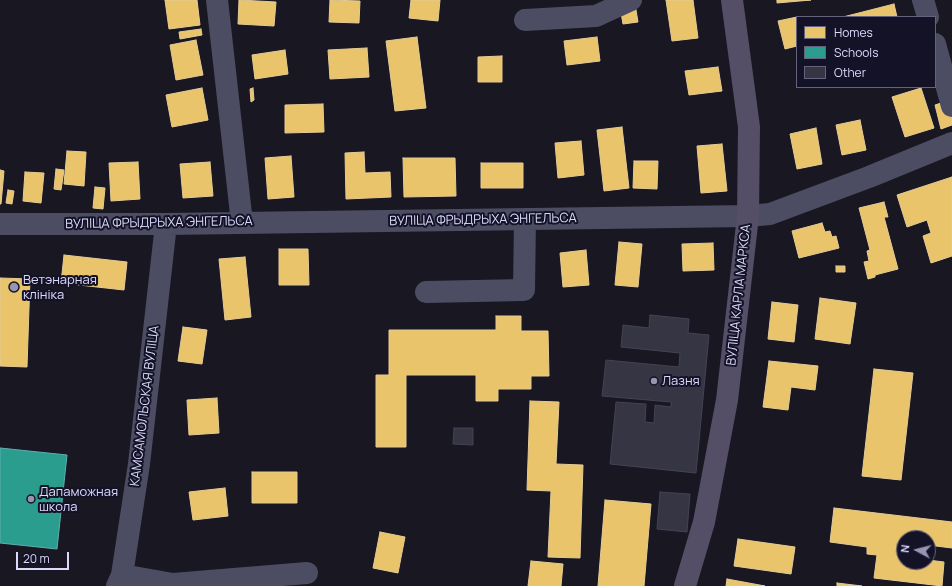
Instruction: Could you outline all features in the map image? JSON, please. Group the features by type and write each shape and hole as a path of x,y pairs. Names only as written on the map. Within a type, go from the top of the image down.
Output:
{"main road":[{"name":"ВУЛІЦА КАРЛА МАРКСА","path":"685,586 704,522 728,400 748,216 749,127 732,0"}],"street":[{"path":"217,0 242,222"},
{"path":"525,20 596,16 630,0"},
{"path":"923,0 928,16"},
{"path":"936,48 952,106"},
{"name":"ВУЛІЦА ФРЫДРЫХА ЭНГЕЛЬСА","path":"0,224 166,224 748,216 770,214 869,177 952,143"},
{"path":"426,292 524,290 525,219"},
{"name":"КАМСАМОЛЬСКАЯ ВУЛІЦА","path":"120,580 139,464 166,224"},
{"path":"120,580 173,584 307,573"}],"building: Homes":[{"path":"165,0 197,0 200,25 169,29"},
{"path":"239,0 276,2 274,26 238,24"},
{"path":"330,0 360,1 359,23 329,22"},
{"path":"411,0 440,0 438,21 409,18"},
{"path":"666,0 693,0 698,38 672,41"},
{"path":"777,0 811,0 777,3"},
{"path":"894,4 897,16 847,16"},
{"path":"636,10 638,22 623,24 621,13"},
{"path":"796,17 796,46 785,49 778,21"},
{"path":"201,29 202,35 180,39 179,32"},
{"path":"417,37 426,108 395,111 386,41"},
{"path":"597,37 600,61 567,65 564,41"},
{"path":"196,40 203,75 176,80 170,45"},
{"path":"367,48 369,77 330,79 328,50"},
{"path":"285,50 288,74 255,79 252,55"},
{"path":"502,56 502,82 478,82 478,57"},
{"path":"718,67 722,91 689,95 685,71"},
{"path":"202,88 208,120 172,127 166,95"},
{"path":"253,88 254,100 251,102 250,89"},
{"path":"921,88 934,128 905,137 892,97"},
{"path":"947,101 952,117 952,125 941,129 935,105"},
{"path":"323,104 324,132 285,133 285,105"},
{"path":"860,120 866,150 842,155 836,125"},
{"path":"622,127 629,188 604,191 597,130"},
{"path":"816,128 822,164 797,169 790,134"},
{"path":"581,141 584,175 558,178 555,143"},
{"path":"722,144 727,191 701,193 697,146"},
{"path":"67,151 86,152 84,186 64,184"},
{"path":"364,152 365,173 390,172 391,197 346,199 345,153"},
{"path":"291,156 294,197 268,199 265,158"},
{"path":"403,158 455,158 456,196 404,197"},
{"path":"634,161 658,161 657,189 633,188"},
{"path":"138,162 140,199 111,201 109,163"},
{"path":"210,162 213,196 183,198 180,164"},
{"path":"481,163 523,163 523,188 481,188"},
{"path":"56,169 64,170 61,190 54,189"},
{"path":"0,170 4,171 1,204 0,204"},
{"path":"25,172 44,173 41,203 23,201"},
{"path":"952,177 952,256 931,263 923,236 931,233 927,220 907,227 897,195"},
{"path":"95,187 105,188 103,209 93,208"},
{"path":"8,190 14,191 12,204 6,203"},
{"path":"884,202 888,217 884,217 898,269 875,275 875,277 868,279 864,262 869,261 867,251 870,250 859,208"},
{"path":"822,223 825,232 830,231 832,237 836,236 839,248 799,258 792,231"},
{"path":"619,242 642,244 638,287 615,285"},
{"path":"713,243 714,270 683,271 682,244"},
{"path":"279,249 308,249 309,285 279,285"},
{"path":"586,250 589,285 563,287 560,253"},
{"path":"64,255 127,262 124,290 61,283"},
{"path":"245,257 251,317 225,320 219,259"},
{"path":"836,266 845,266 845,272 836,272"},
{"path":"0,278 30,279 27,367 0,366"},
{"path":"820,298 856,303 850,344 815,339"},
{"path":"772,302 798,305 794,342 768,339"},
{"path":"496,316 521,316 521,331 548,331 549,376 531,376 531,389 498,389 498,401 476,401 476,375 406,375 406,447 376,447 376,375 389,375 389,330 496,330"},
{"path":"183,327 207,330 202,364 178,361"},
{"path":"769,361 818,366 815,390 791,387 788,410 763,407"},
{"path":"874,369 913,373 901,480 862,476"},
{"path":"217,398 219,433 189,435 187,400"},
{"path":"530,401 559,402 556,464 583,465 580,558 548,557 551,491 527,490"},
{"path":"252,472 297,472 297,503 252,503"},
{"path":"225,488 228,516 193,520 189,492"},
{"path":"605,500 651,504 644,586 598,586"},
{"path":"834,508 952,522 952,548 936,546 936,530 896,530 896,570 936,570 936,561 944,562 942,586 874,578 877,555 867,554 867,547 830,542"},
{"path":"380,532 405,537 398,573 373,568"},
{"path":"738,539 795,547 791,574 734,566"},
{"path":"531,561 563,564 561,586 528,586"},
{"path":"727,579 765,586 726,586"},
{"path":"837,583 862,586 837,586"}],"building: Schools":[{"name":"Дапаможная школа","path":"0,448 67,455 57,549 0,543"}],"building: Other":[{"name":"Лазня","path":"650,315 689,319 688,333 709,335 696,473 610,464 616,402 646,404 645,422 654,423 655,405 671,407 671,402 602,396 606,360 679,367 680,353 621,347 623,325 649,328"},
{"path":"454,428 473,428 473,445 453,444"},
{"path":"660,492 690,494 687,532 657,529"}],"place":[{"name":"Ветэнарная клініка","path":"14,287"},
{"name":"Лазня","path":"654,381"},
{"name":"Дапаможная школа","path":"31,499"}]}
